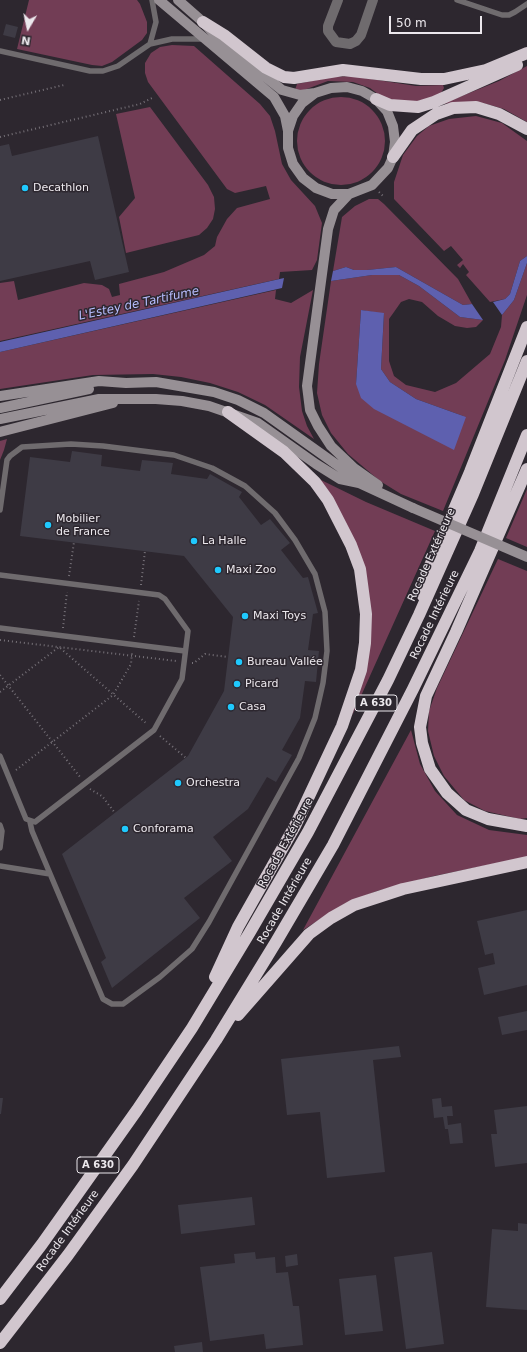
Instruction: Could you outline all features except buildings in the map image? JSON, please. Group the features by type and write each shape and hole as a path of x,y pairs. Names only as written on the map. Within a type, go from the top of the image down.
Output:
{"highway":[{"path":"204,22 224,35 275,74 289,78 343,70 421,79 444,78 486,70 527,53"},
{"path":"376,99 390,105 418,107 468,88 527,60"},
{"path":"393,157 412,130 436,114 452,108 476,107 484,109 498,114 527,129"},
{"path":"419,615 426,575 470,472 527,327"},
{"name":"Rocade Extérieure","path":"0,1299 42,1244 128,1123 192,1028 308,832 388,680 419,615 474,494 527,361"},
{"path":"192,1028 238,927 295,826 342,726 361,670 365,643 366,614 360,569 343,527 328,500 315,482 284,452 228,412"},
{"name":"Rocade Intérieure","path":"0,1343 68,1255 133,1165 216,1040 276,942 333,844 413,690 480,551 527,435"},
{"path":"527,469 456,632 426,696 420,727 422,743 430,769 447,793 466,810 488,819 527,826"},
{"path":"216,1040 309,934 354,905 404,889 527,862"}],"main road":[{"path":"159,0 274,97 285,116 288,131 288,148 293,164 303,178 316,188 332,194 349,194 372,185 388,168 393,157 395,142 393,126 387,112 376,99 362,91 347,87 330,88 315,93 300,95 277,87 220,40 204,22 178,0"},
{"path":"288,131 293,116 302,103 315,93"},
{"path":"349,194 334,210 328,229 307,386 310,410 331,446 354,468 366,478 413,508"},
{"path":"0,396 99,381 126,383 156,382 187,386 214,392 238,400 264,413 344,470 359,483"},
{"path":"0,408 126,383"},
{"path":"0,419 99,399 182,401 228,412 258,423 316,464 340,478 359,483 527,557"},
{"path":"0,432 129,399"}],"street":[{"path":"338,0 328,26 328,31 336,42 342,44 350,44 356,41 361,35 373,0"}],"lane":[{"path":"150,44 156,22 152,0"},
{"path":"457,0 502,15 516,12 527,4"},
{"path":"0,51 90,71 103,71 118,66 150,44 172,39 205,39"},
{"path":"0,510 7,460 22,447 71,444 103,446 174,455 212,468 245,486 275,513 295,540 315,574 325,612 327,651 315,718 298,758 209,922 192,949 160,977 123,1004 112,1004 103,999 32,831 30,822 26,819 0,756"},
{"path":"0,575 159,595 165,599 188,631 182,679 154,730 37,821 30,822"},
{"path":"0,628 185,651"},
{"path":"0,825 2,831 0,848"},
{"path":"0,866 50,874"}],"path":[{"path":"0,100 64,85"},
{"path":"0,137 140,104 152,98"},
{"path":"61,649 74,542"},
{"path":"8,774 14,772 113,695 131,664 145,551"},
{"path":"0,692 59,647 186,758"},
{"path":"0,675 91,792 102,796 115,813"}],"shaded area":[{"path":"29,0 137,0 147,22 147,33 142,40 112,62 102,66 17,49"},
{"path":"172,45 194,46 260,104 270,116 275,131 282,164 291,180 315,206 322,223 317,260 312,270 280,272 279,279 0,341 0,283 14,281 18,300 84,283 102,285 109,289 112,297 120,295 119,284 164,272 204,255 215,246 217,237 227,219 237,208 270,199 266,186 235,193 227,189 148,82 145,73 145,63 151,53 160,47"},
{"path":"527,66 527,122 504,109 483,103 459,102 442,104 499,81"},
{"path":"352,76 416,86 443,85 444,88 441,93 432,98 405,104 382,97 370,88 353,82 328,81 304,90 295,90 297,84 331,77"},
{"path":"332,97 350,97 366,104 378,116 385,132 385,150 378,166 366,178 350,185 332,185 316,178 304,166 297,150 297,132 304,116 316,104"},
{"path":"150,107 208,185 214,197 215,209 213,219 207,228 199,235 126,253 119,217 135,198 116,114"},
{"path":"476,116 502,123 527,141 527,256 520,261 510,294 505,299 490,302 466,275 469,272 463,264 460,268 457,265 463,260 451,246 444,251 394,199 394,182 403,155 417,136 429,126 449,119"},
{"path":"369,199 378,199 384,204 458,279 472,304 463,305 396,267 354,270 346,267 333,271 342,217 355,206"},
{"path":"527,256 527,263 514,300 502,315 493,302 505,299 510,294 520,261"},
{"path":"527,263 527,295 505,360 443,511 401,494 380,481 348,454 331,433 322,415 317,393 319,364 331,281 372,275 399,275 419,286 460,317 483,320 476,327 467,328 455,326 438,316 422,302 409,299 401,302 389,319 389,361 394,376 406,385 435,392 456,383 490,354 501,327 502,315 514,300","holes":["361,310 384,314 381,369 390,382 416,399 466,417 356,384"]},
{"path":"346,267 354,270 367,270 396,267 463,305 472,304 483,320 460,317 419,286 399,275 372,275 331,281 333,271"},
{"path":"284,278 282,288 0,352 0,342"},
{"path":"276,290 275,299 291,303 313,290 300,357 299,387 302,411 307,426 314,439 265,405 238,392 210,383 181,377 153,374 93,375 0,389 0,352"},
{"path":"361,310 384,313 381,369 390,382 416,399 466,417 454,450 374,409 361,398 356,384"},
{"path":"7,439 4,450 0,460 0,441"},
{"path":"317,478 366,502 435,531 352,716 364,673 364,572"},
{"path":"527,489 527,547 506,538"},
{"path":"498,559 527,571 527,818 520,819 485,811 464,800 444,776 434,756 428,731 429,711 437,688"},
{"path":"411,730 420,764 435,791 457,815 489,830 527,835 527,857 434,876 377,891 344,904 303,930"}],"place":[{"name":"Decathlon","path":"25,188"},
{"name":"Mobilier de France","path":"48,525"},
{"name":"La Halle","path":"194,541"},
{"name":"Maxi Zoo","path":"218,570"},
{"name":"Maxi Toys","path":"245,616"},
{"name":"Bureau Vallée","path":"239,662"},
{"name":"Picard","path":"237,684"},
{"name":"Casa","path":"231,707"},
{"name":"Orchestra","path":"178,783"},
{"name":"Conforama","path":"125,829"}],"water label":[{"name":"L'Estey de Tartifume","path":"139,304"}]}
